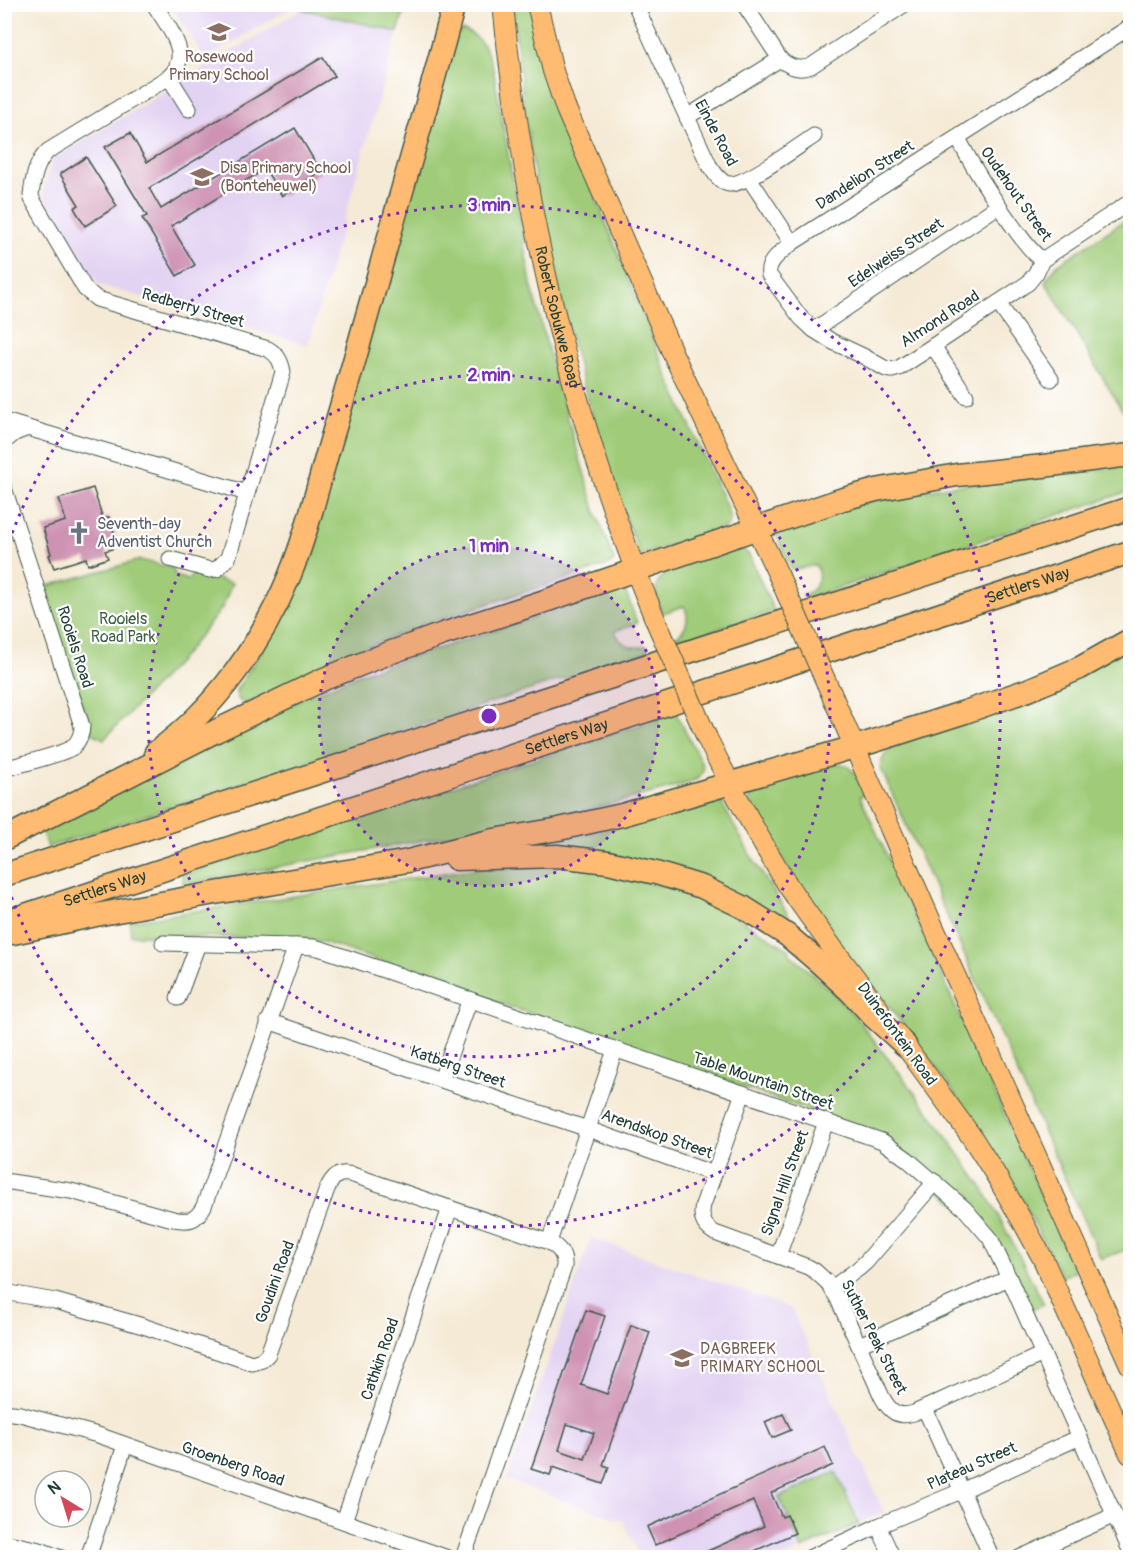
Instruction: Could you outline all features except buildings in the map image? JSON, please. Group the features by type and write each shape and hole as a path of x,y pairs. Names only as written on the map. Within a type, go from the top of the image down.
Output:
{"highway":[{"path":"112,785 166,744 215,697 250,650 268,621 287,582 322,472 454,4"},
{"path":"4,839 324,679 432,637 542,602 840,500 876,490 957,475 1131,454"},
{"path":"4,875 1131,508"},
{"name":"Settlers Way","path":"4,922 1131,552"},
{"path":"4,935 204,895 408,861 494,840 560,829 621,815 965,712 1028,690 1080,668 1131,640"},
{"path":"408,861 557,856 608,862 702,887 743,907 793,939 837,978 873,1016 905,1045"}],"main road":[{"name":"Robert Sobukwe Road","path":"503,4 521,146 542,261 557,323 615,517 655,619"},
{"path":"537,4 553,71 566,109 673,354 778,574 1131,1365"},
{"name":"Duinefontein Road","path":"655,619 729,783 771,856 807,913 971,1136 1024,1224 1043,1258 1131,1454"}],"street":[{"path":"154,4 177,43 180,55 177,67 169,77 189,108"},
{"name":"Einde Road","path":"634,4 709,165 727,184 737,184 749,178 792,243"},
{"path":"744,4 780,59 786,65 795,68 811,66 905,4"},
{"name":"Oudehout Street","path":"1131,27 958,138 967,157 998,206 1033,253 1042,260 1131,202"},
{"path":"687,117 780,59"},
{"name":"Redberry Street","path":"169,77 48,151 41,157 38,164 31,195 85,289 97,299 261,346 277,356 283,372 228,558 218,569 210,570 170,559"},
{"path":"749,178 814,136"},
{"name":"Dandelion Street","path":"769,275 769,265 792,243 958,138"},
{"name":"Edelweiss Street","path":"814,330 998,206"},
{"name":"Almond Road","path":"769,275 801,318 814,330 833,342 892,370 899,368 1028,283 1042,260"},
{"path":"998,303 1051,379"},
{"path":"933,346 966,396"},
{"path":"4,420 247,493"},
{"path":"4,442 15,433 28,428"},
{"name":"Rooiels Road","path":"4,488 82,726 78,742 69,750 4,769"},
{"name":"Table Mountain Street","path":"163,943 296,946 325,950 882,1141 896,1150 965,1209 985,1232 995,1248 1131,1550"},
{"path":"178,998 198,944"},
{"path":"4,1181 71,1191 173,1219 185,1221 200,1214 296,946"},
{"path":"441,1080 470,999"},
{"name":"Katberg Street","path":"268,1020 588,1128"},
{"path":"463,1557 564,1267 565,1261 561,1251 549,1242 615,1050"},
{"name":"Suther Peak Street","path":"743,1093 701,1216 706,1226 715,1233 801,1263 815,1271 837,1297 882,1398 893,1412 906,1416 925,1409 1043,1354"},
{"name":"Signal Hill Street","path":"778,1256 826,1122"},
{"name":"Arendskop Street","path":"588,1128 714,1174"},
{"name":"Goudini Road","path":"4,1292 43,1298 76,1307 257,1363 268,1354 327,1189 336,1175 353,1174 549,1242"},
{"path":"831,1288 866,1262 935,1182"},
{"name":"Cathkin Road","path":"344,1521 450,1208"},
{"path":"859,1345 1009,1278"},
{"path":"925,1409 992,1557"},
{"name":"Groenberg Road","path":"4,1412 64,1426 125,1445 448,1557"},
{"name":"Plateau Street","path":"809,1557 1080,1437"},
{"path":"88,1557 125,1445"},
{"path":"1019,1557 1115,1515"},
{"path":"878,1526 893,1557"},
{"path":"4,1542 39,1554 62,1557"}],"shaded area":[{"name":"Rosewood Primary School","path":"171,5 295,5 205,59"},
{"name":"Disa Primary School (Bonteheuwel)","path":"302,9 398,32 308,345 99,285 43,194 52,160"},
{"name":"DAGBREEK PRIMARY SCHOOL","path":"591,1238 791,1308 884,1512 784,1557 640,1557 623,1521 507,1480"}],"green space":[{"path":"309,5 406,5 398,32 302,9"},
{"path":"512,5 530,5 592,188 668,377 727,508 730,520 728,526 723,528 642,555 626,518 601,444 552,262 530,150"},
{"path":"463,30 479,40 493,68 531,284 595,510 614,560 611,564 425,624 350,654 250,704 244,703 238,698 236,690 263,649 457,33"},
{"path":"1130,217 1130,409 1122,410 1045,281 1057,265"},
{"path":"1130,466 1130,491 805,599 803,595 812,590 817,583 816,565 792,570 775,532 866,502 942,487"},
{"path":"740,549 749,555 774,611 674,643 673,639 684,628 687,616 684,606 663,613 657,602 656,591 662,577 683,564"},
{"name":"Rooiels Road Park","path":"140,560 173,568 175,576 188,580 194,573 232,583 222,608 181,659 104,739 90,732 44,587"},
{"path":"624,587 637,623 615,631 623,643 632,647 647,646 649,651 48,847 41,831 304,698 359,674 564,608 614,588"},
{"path":"1130,649 1130,1248 1101,1259 881,769 887,752 912,737"},
{"path":"676,713 703,766 703,772 697,779 679,786 583,811 183,884 182,875"},
{"path":"836,763 847,766 857,778 864,794 860,796 1075,1271 1062,1277 1015,1189 976,1125 929,1058 814,908 750,802 750,795 756,788"},
{"path":"720,800 751,856 796,927 793,930 769,913 543,846 543,844 637,823"},
{"path":"491,866 584,867 682,891 730,913 790,950 789,953 834,994 859,1021 927,1109 982,1187 1044,1304 1029,1311 992,1232 857,1127 324,942 306,939 131,935 130,921"},
{"path":"836,1472 859,1524 802,1549 779,1497"}],"place":[{"name":"Rosewood Primary School","path":"219,32"},
{"name":"Disa Primary School (Bonteheuwel)","path":"202,177"},
{"name":"Seventh-day Adventist Church","path":"79,533"},
{"name":"DAGBREEK PRIMARY SCHOOL","path":"682,1358"}]}
